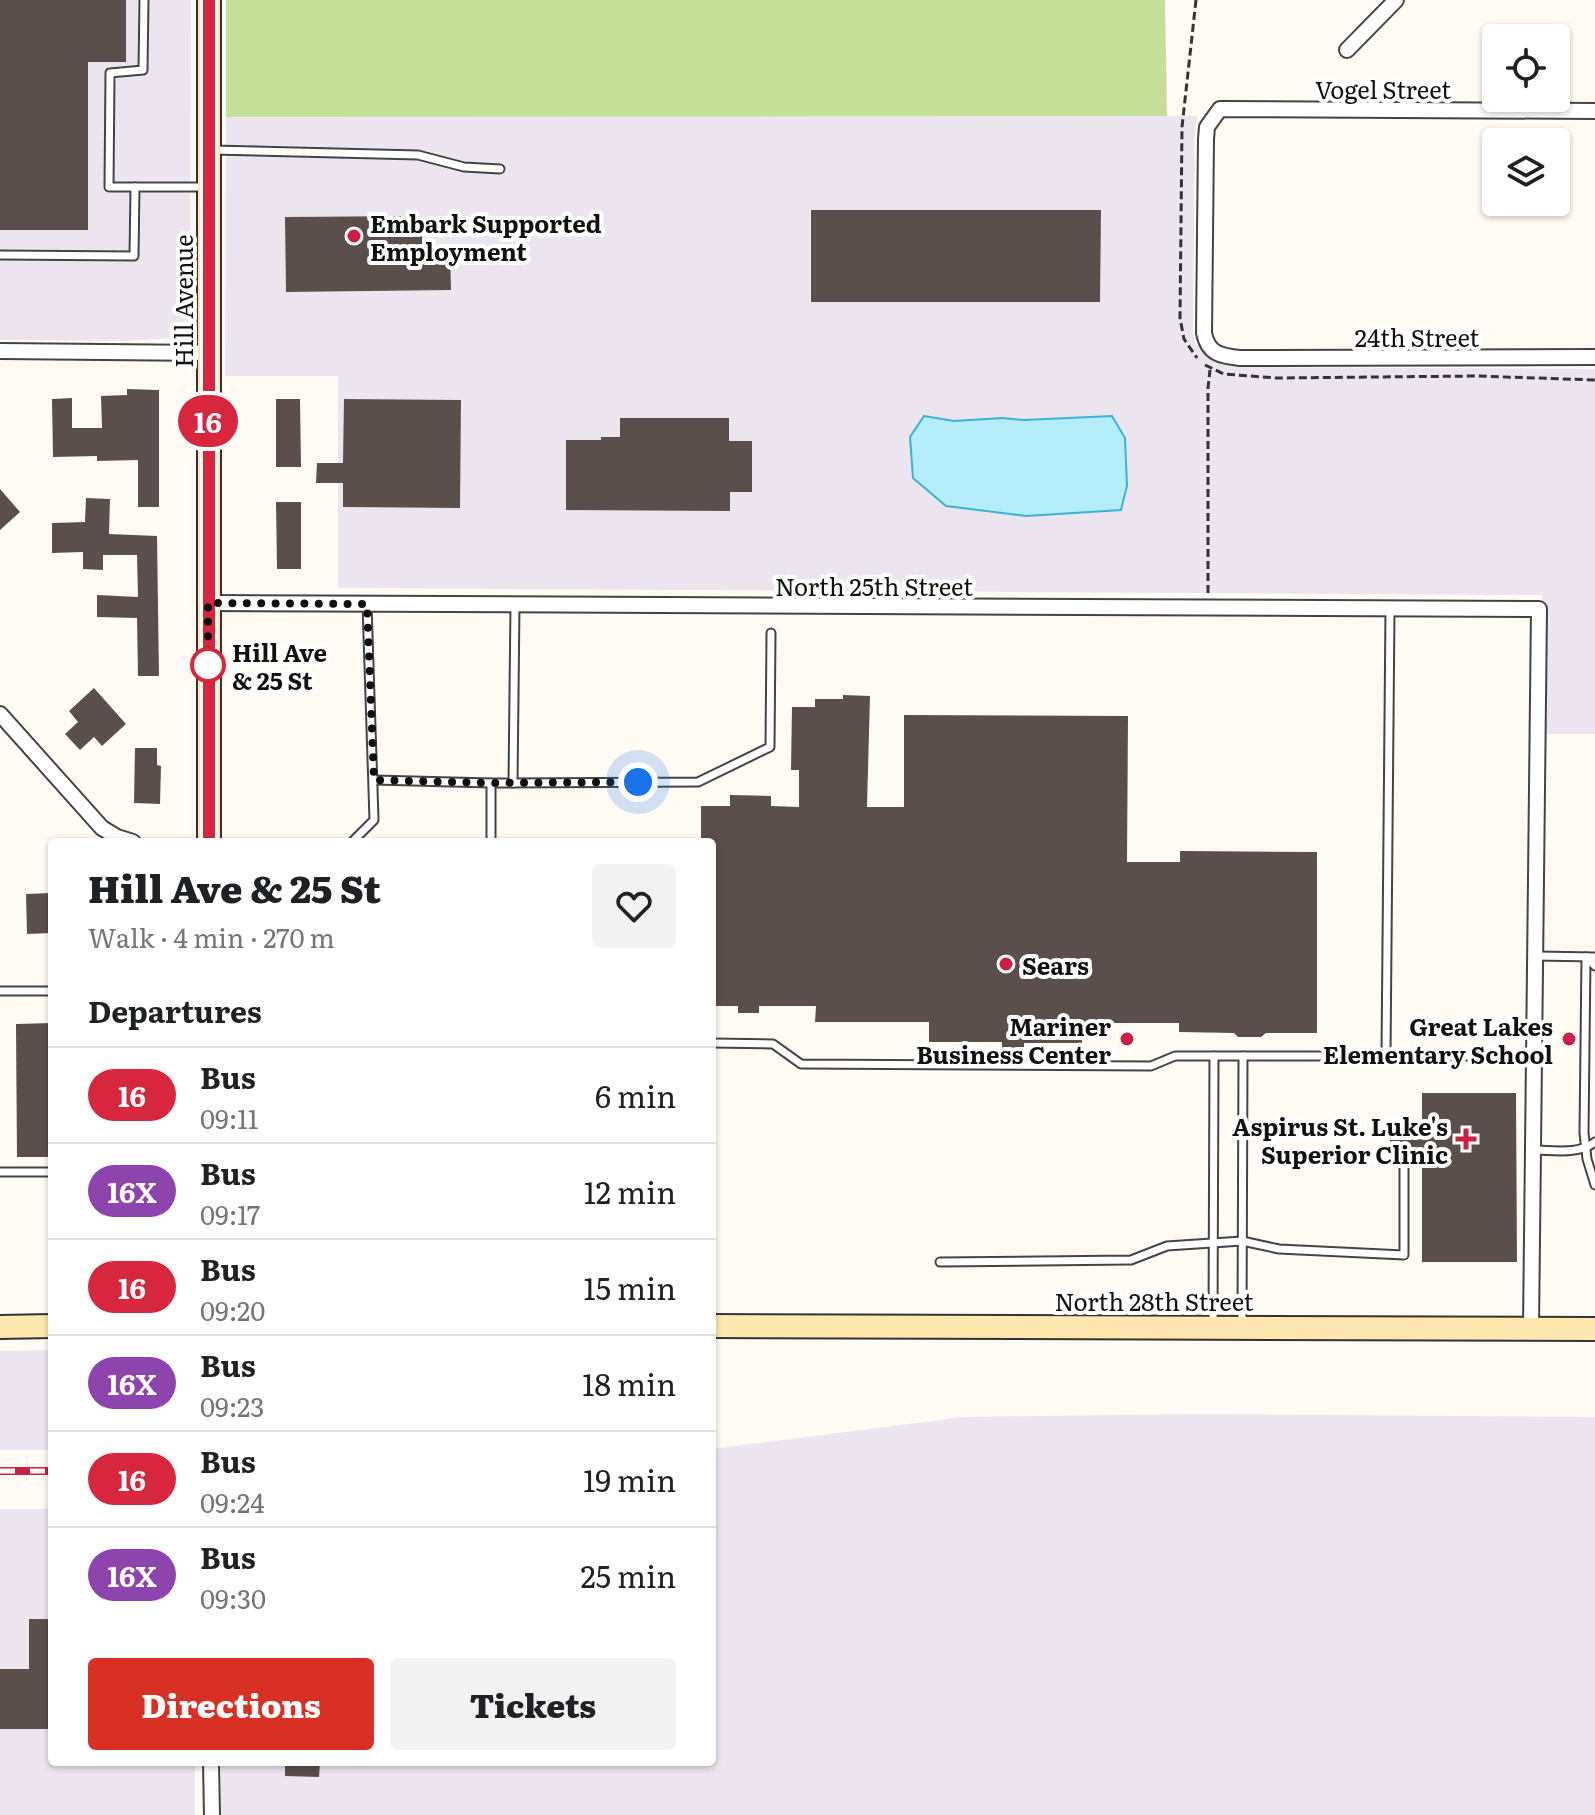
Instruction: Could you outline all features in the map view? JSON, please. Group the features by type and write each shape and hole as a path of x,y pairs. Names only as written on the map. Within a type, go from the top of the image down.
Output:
{"main road":[{"name":"Hill Avenue","path":"209,0 209,838"},
{"path":"0,1327 48,1326"},
{"name":"North 28th Street","path":"716,1326 1595,1329"}],"street":[{"path":"1347,50 1396,0"},
{"name":"Vogel Street","path":"1240,358 1213,352 1204,333 1206,139 1207,127 1220,109 1595,111"},
{"path":"0,351 208,353"},
{"name":"24th Street","path":"1240,358 1595,357"},
{"name":"North 25th Street","path":"208,603 1539,609 1536,956"},
{"path":"0,714 102,828 120,838"},
{"path":"1531,1328 1536,956"},
{"path":"211,1766 212,1815"}],"lane":[{"path":"144,0 143,70 110,73 109,187 208,187"},
{"path":"210,150 418,155 464,167 500,169"},
{"path":"0,255 134,256 135,187"},
{"path":"356,838 374,820 367,604"},
{"path":"513,783 515,605"},
{"path":"1386,1056 1390,609"},
{"path":"374,780 698,782 770,747 771,633"},
{"path":"491,783 491,838"},
{"path":"1536,956 1591,957"},
{"path":"1591,957 1595,966"},
{"path":"1591,957 1583,1096 1586,1148 1595,1185"},
{"path":"0,991 48,991"},
{"path":"716,1043 773,1044 801,1064 1151,1066 1175,1056 1535,1056"},
{"path":"1213,1326 1214,1056"},
{"path":"1242,1326 1243,1056"},
{"path":"1533,1150 1586,1148 1595,1142"},
{"path":"940,1262 1131,1260 1167,1246 1242,1241 1279,1249 1404,1255 1404,1166"},
{"path":"0,1172 48,1172"}],"path":[{"path":"1196,0 1182,127 1180,318 1184,339 1195,356 1210,370 1224,374 1276,378 1477,376 1595,380"},
{"path":"1208,609 1210,370"}],"shaded area":[{"path":"0,0 191,0 190,323 189,333 184,337 125,341 0,340"},
{"path":"1198,116 1195,126 1193,333 1195,343 1213,361 1233,367 1595,369 1595,734 1542,734 1542,595 338,588 338,376 225,376 226,117"},
{"path":"48,1350 48,1450 0,1450 0,1351"},
{"path":"1198,1414 1595,1417 1595,1815 221,1815 221,1766 716,1766 716,1448 963,1417"},
{"path":"0,1509 48,1509 48,1766 195,1766 195,1815 0,1815"}],"green space":[{"path":"226,0 1165,0 1167,116 226,117"}],"water":[{"path":"924,416 954,421 1112,416 1125,438 1127,486 1121,510 1026,516 946,506 913,478 910,437"}],"building":[{"path":"0,0 126,0 126,62 88,62 88,230 0,230"},
{"path":"811,210 1101,210 1100,302 811,302"},
{"name":"Embark Supported Employment","path":"422,216 422,255 450,254 451,290 286,292 285,217"},
{"path":"127,389 159,390 159,507 138,507 138,460 97,461 97,456 53,457 52,399 72,398 72,428 102,428 101,396 127,395"},
{"path":"276,399 300,399 301,467 276,467"},
{"path":"344,399 461,400 460,508 343,507 343,483 316,483 317,463 343,463"},
{"path":"620,418 729,418 729,441 752,441 752,492 730,492 730,511 566,510 566,440 620,437"},
{"path":"0,489 20,512 0,530"},
{"path":"86,498 110,499 109,534 157,536 159,676 138,676 137,618 97,617 97,595 138,597 137,555 103,555 103,570 83,569 83,552 52,553 52,523 85,522"},
{"path":"276,502 301,502 301,569 277,569"},
{"path":"94,688 126,724 102,746 94,737 80,750 65,734 78,722 69,711"},
{"path":"843,695 870,696 867,807 904,807 904,715 1128,716 1127,862 1180,862 1180,851 1317,852 1317,1033 1266,1033 1261,1037 1238,1037 1234,1033 1179,1032 1179,1023 1082,1023 1082,1043 1024,1043 1024,1049 1002,1049 1002,1042 929,1042 929,1022 815,1022 816,1006 759,1006 759,1013 738,1013 738,1006 716,1006 716,838 701,838 701,806 730,806 730,795 771,796 771,806 799,807 799,770 791,770 792,707 815,707 815,699 843,699"},
{"path":"135,748 157,748 157,765 161,766 160,804 134,803"},
{"path":"48,893 48,933 27,934 26,894"},
{"path":"48,1023 48,1157 17,1157 16,1024"},
{"path":"1422,1093 1516,1093 1517,1262 1422,1262 1422,1166 1410,1166 1405,1160 1400,1161 1398,1166 1390,1166 1390,1137 1422,1137"},
{"path":"29,1619 48,1619 48,1729 0,1729 0,1669 29,1669"},
{"path":"285,1766 320,1766 319,1777 285,1776"}],"railway":[{"path":"0,1471 48,1471"}],"bus line":[{"name":"16","path":"209,0 209,838"}],"place":[{"name":"Embark Supported Employment","path":"354,236"},
{"name":"Hill Ave & 25 St","path":"208,665"},
{"name":"Sears","path":"1006,964"},
{"name":"Mariner Business Center","path":"1127,1039"},
{"name":"Great Lakes Elementary School","path":"1569,1039"},
{"name":"Aspirus St. Luke's Superior Clinic","path":"1466,1139"}],"route":[{"path":"208,665 208,603 367,604 374,780 638,782"}]}
